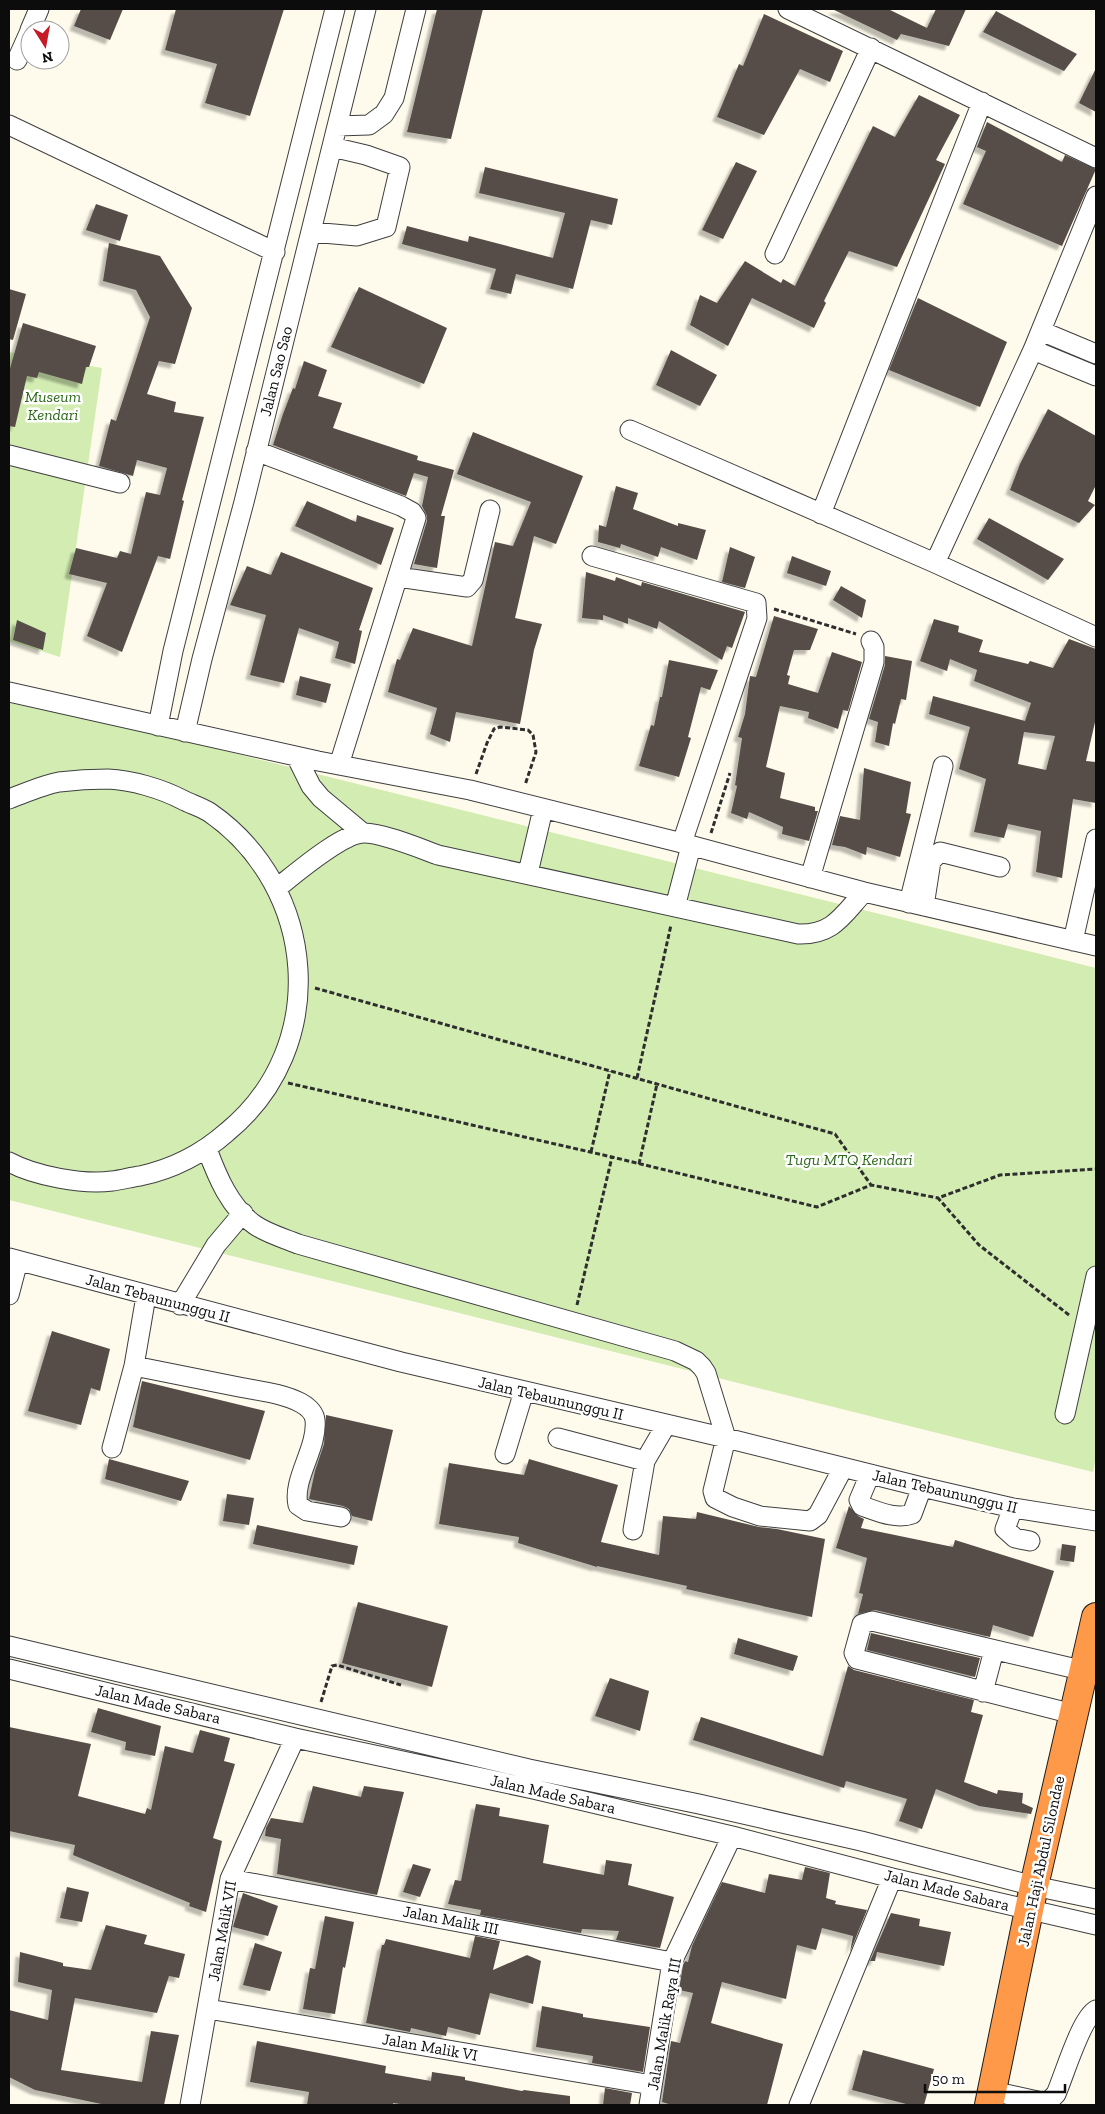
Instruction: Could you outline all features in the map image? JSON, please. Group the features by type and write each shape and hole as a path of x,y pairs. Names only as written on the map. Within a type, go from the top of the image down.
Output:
{"highway":[{"name":"Jalan Haji Abdul Silondae","path":"990,2098 1032,1898 1096,1617"}],"street":[{"name":"Jalan Sao Sao","path":"158,726 173,651 335,9"},
{"name":"Jalan Sao Sao","path":"185,732 366,9"},
{"path":"337,126 370,125 384,114 394,98 416,9"},
{"path":"788,9 1096,158"},
{"path":"775,254 872,48"},
{"path":"17,60 20,53"},
{"path":"821,514 982,102"},
{"path":"9,125 274,252"},
{"path":"311,232 358,236 386,227 400,167 366,155 332,147"},
{"path":"934,563 1033,350 1096,196"},
{"path":"1041,330 1096,354"},
{"path":"1033,350 1096,376"},
{"path":"630,430 934,563 1096,637"},
{"path":"256,452 412,512 416,516 339,765"},
{"path":"9,455 120,483"},
{"path":"398,577 466,587 473,580 490,510"},
{"path":"592,556 756,603 758,618 675,907"},
{"path":"810,878 874,662 874,647 871,641"},
{"path":"11,697 339,765 470,790 693,846 864,892 1096,946"},
{"path":"296,756 311,786 321,798 363,833 399,841 438,855 528,873 798,934 813,934 828,930 864,892"},
{"path":"917,905 943,766"},
{"path":"9,799 58,782 110,779 161,789 208,812 247,846 277,888 294,934 299,983 292,1033 273,1079 244,1118 206,1150 161,1172 111,1181 60,1179 9,1162"},
{"path":"528,873 543,808"},
{"path":"277,888 336,844 363,833"},
{"path":"1072,941 1096,839"},
{"path":"917,905 931,861 940,852 1000,866"},
{"path":"206,1150 219,1181 231,1200 243,1213 254,1224 298,1244 675,1351 696,1361 706,1373 726,1438 712,1491 715,1498 733,1507 760,1516 810,1521 818,1515 842,1468"},
{"path":"180,1305 216,1245 243,1213"},
{"path":"9,1295 14,1260"},
{"name":"Jalan Tebaununggu II","path":"14,1260 401,1362 1013,1508 1096,1522"},
{"path":"1065,1414 1096,1276"},
{"path":"112,1448 134,1366 146,1296"},
{"path":"134,1366 281,1396 307,1406 312,1411 315,1420 314,1437 298,1487 296,1498 298,1505 307,1511 340,1517"},
{"path":"505,1454 524,1391"},
{"path":"633,1530 645,1461 666,1425"},
{"path":"558,1438 645,1461"},
{"path":"870,1474 859,1500 862,1506 889,1515 907,1516 912,1514 922,1487"},
{"path":"1013,1508 1006,1528 1014,1538 1030,1541"},
{"path":"1074,1714 858,1659 854,1653 862,1624 872,1621 1084,1671"},
{"name":"Jalan Made Sabara","path":"9,1646 529,1769 709,1806 861,1841 1032,1898 1096,1925"},
{"path":"983,1692 994,1650"},
{"name":"Jalan Made Sabara","path":"9,1669 295,1738 534,1789 732,1836 892,1878 1032,1898 1096,1899"},
{"name":"Jalan Malik VII","path":"190,2105 230,1879 295,1738"},
{"name":"Jalan Malik Raya III","path":"649,2105 672,1962 732,1836"},
{"path":"799,2105 892,1878"},
{"name":"Jalan Malik III","path":"230,1879 672,1962"},
{"name":"Jalan Malik VI","path":"208,2009 652,2086"},
{"path":"990,2098 1042,2102 1050,2100 1056,2094 1084,2023 1092,2012 1096,2010"}],"path":[{"path":"756,603 871,641"},
{"path":"470,790 494,729 500,727 528,730 533,735 536,752 520,803"},
{"path":"693,846 730,772"},
{"path":"637,1078 675,907"},
{"path":"299,983 835,1134 872,1185"},
{"path":"591,1152 610,1071"},
{"path":"273,1079 591,1152 816,1207 872,1185 938,1198 1000,1175 1096,1170"},
{"path":"638,1164 657,1084"},
{"path":"573,1322 612,1157"},
{"path":"938,1198 979,1245 1084,1327"},
{"path":"316,1720 332,1666 340,1665 401,1685"}],"green space":[{"name":"Museum Kendari","path":"9,352 102,368 60,657 9,641"},
{"name":"Tugu MTQ Kendari","path":"9,703 153,733 1096,968 1096,1456 1093,1472 9,1200"}],"building":[{"path":"81,9 123,9 110,40 74,26"},
{"path":"176,9 284,9 250,116 205,103 217,64 165,50"},
{"path":"437,9 483,9 451,139 407,132"},
{"path":"832,9 888,9 927,28 936,9 966,9 949,46 901,34 897,40"},
{"path":"996,11 1077,54 1064,71 983,32"},
{"path":"764,14 843,51 830,82 800,69 764,135 717,117 739,64 743,66"},
{"path":"1096,68 1096,112 1079,103"},
{"path":"919,95 960,115 936,160 945,164 897,267 849,251 824,301 826,303 814,328 752,298 728,346 690,325 700,295 717,303 745,261 781,283 783,279 795,286 873,126 895,137"},
{"path":"987,122 1062,162 1065,155 1096,169 1062,246 963,204 986,151 977,147"},
{"path":"736,162 757,171 723,239 702,230"},
{"path":"485,167 618,199 612,225 591,220 573,289 516,274 511,294 490,289 496,269 402,244 407,226 468,242 469,236 553,258 565,213 479,193"},
{"path":"96,204 128,215 120,241 86,230"},
{"path":"109,243 160,256 192,308 175,364 159,361 147,394 176,402 174,412 204,417 182,500 184,501 170,559 158,556 122,652 87,636 107,583 69,574 76,548 117,558 120,551 131,554 146,492 160,495 167,468 137,460 133,476 99,466 111,419 116,421 150,317 136,290 103,281"},
{"path":"359,287 447,328 424,384 331,347"},
{"path":"9,289 26,294 13,340 9,339"},
{"path":"918,298 1007,342 980,407 889,370"},
{"path":"23,323 96,346 89,367 86,367 82,384 39,372 37,378 27,376 15,427 9,426 9,372"},
{"path":"671,350 717,375 700,406 656,385"},
{"path":"304,361 327,370 318,396 342,403 333,428 418,456 417,460 454,470 441,516 445,516 437,568 414,564 427,521 427,516 422,506 428,477 414,473 406,496 273,445"},
{"path":"1048,409 1096,436 1096,485 1088,501 1095,505 1079,523 1010,490 1020,464"},
{"path":"473,432 583,476 556,544 534,536 515,618 542,624 534,650 520,724 456,712 450,742 430,734 437,708 388,692 397,659 400,660 413,628 472,646 495,542 513,546 531,502 457,474"},
{"path":"616,486 638,493 633,509 678,526 678,523 706,530 697,560 661,547 658,557 621,544 620,548 598,542 599,525 606,527"},
{"path":"307,501 356,522 357,515 394,528 381,565 295,526"},
{"path":"989,518 1064,559 1048,580 977,539"},
{"path":"730,547 755,557 745,588 722,582"},
{"path":"281,552 373,588 359,630 362,631 355,664 335,658 339,642 299,628 284,683 250,675 266,615 230,605 247,566 271,575"},
{"path":"792,556 831,571 826,586 787,573"},
{"path":"586,572 615,581 616,577 641,586 642,582 745,612 732,648 727,646 722,660 659,621 657,629 628,618 628,624 603,615 603,620 582,618"},
{"path":"841,586 866,600 862,618 833,600"},
{"path":"774,616 818,629 810,650 794,650 787,675 790,676 788,684 818,693 832,652 862,662 848,711 843,710 838,729 808,718 809,712 780,706 766,767 785,773 780,798 815,807 815,811 818,811 809,841 782,834 783,827 749,812 747,819 731,813 737,786 735,785 742,738 738,737 745,714 750,676 756,677"},
{"path":"934,619 959,626 958,632 983,640 979,652 1028,664 1030,661 1053,668 1069,639 1096,649 1096,718 1086,761 1096,762 1096,803 1073,799 1062,878 1036,872 1041,831 1008,824 1004,838 974,832 986,779 959,769 970,727 929,714 933,696 1025,721 1031,703 974,681 977,670 950,659 947,671 920,661","holes":["1024,732 1055,736 1046,770 1018,764"]},
{"path":"17,620 46,633 43,650 13,640"},
{"path":"885,656 912,661 906,700 901,699 895,724 893,723 889,746 875,742 878,722 869,719 885,665"},
{"path":"669,660 718,670 710,690 701,687 688,737 691,738 679,777 639,766 651,725 654,726"},
{"path":"300,676 331,684 326,703 296,695"},
{"path":"864,768 911,782 906,813 911,814 900,857 867,847 866,855 845,847 832,845 840,816 860,820"},
{"path":"52,1331 110,1349 100,1391 91,1388 81,1425 28,1411"},
{"path":"142,1381 265,1411 250,1460 133,1427"},
{"path":"326,1415 393,1430 372,1521 352,1516 349,1509 343,1506 309,1499 315,1471 324,1444"},
{"path":"109,1459 189,1481 181,1501 105,1479"},
{"path":"529,1459 618,1485 601,1542 659,1555 663,1516 696,1519 697,1512 759,1527 825,1539 812,1617 686,1589 687,1586 597,1567 518,1543 519,1537 439,1524 449,1463 524,1475"},
{"path":"227,1494 254,1498 249,1525 223,1521"},
{"path":"849,1506 858,1516 864,1519 861,1528 953,1547 955,1540 1054,1571 1033,1637 993,1625 990,1637 875,1610 858,1614 863,1594 859,1593 867,1558 836,1548"},
{"path":"257,1525 358,1546 354,1565 253,1544"},
{"path":"1062,1544 1076,1546 1074,1562 1060,1560"},
{"path":"358,1602 448,1626 432,1687 342,1663"},
{"path":"871,1633 980,1658 975,1677 867,1650"},
{"path":"738,1638 798,1656 793,1671 734,1654"},
{"path":"848,1666 854,1670 974,1700 971,1712 983,1715 964,1782 997,1794 998,1790 1023,1793 1022,1803 1033,1808 1031,1814 979,1806 936,1789 922,1829 899,1821 907,1799 846,1781 844,1788 693,1740 701,1717 823,1756"},
{"path":"610,1678 649,1691 640,1731 595,1716"},
{"path":"98,1708 161,1726 155,1756 125,1750 126,1742 91,1732"},
{"path":"9,1727 91,1744 78,1796 145,1814 147,1808 151,1810 165,1746 193,1753 200,1730 230,1738 224,1761 235,1764 213,1838 222,1841 206,1912 189,1906 190,1903 73,1855 75,1845 9,1831"},
{"path":"313,1786 361,1797 364,1786 404,1792 377,1895 277,1874 281,1839 265,1836 266,1828 271,1818 303,1823"},
{"path":"476,1804 500,1808 499,1816 549,1825 543,1863 604,1875 606,1860 632,1864 628,1885 674,1897 660,1948 616,1940 619,1931 582,1929 581,1933 480,1915 481,1910 448,1904 455,1880 461,1881"},
{"path":"413,1864 431,1869 420,1897 403,1892"},
{"path":"805,1867 830,1873 826,1898 836,1901 835,1904 867,1910 850,1952 853,1936 822,1928 816,1950 797,1945 786,1999 722,1982 711,2023 783,2044 767,2105 672,2105 662,2102 671,2041 680,2043 693,1993 679,1990 683,1965 685,1961 688,1962 692,1946 722,1882 765,1893 769,1874 802,1880"},
{"path":"67,1887 89,1892 82,1922 60,1918"},
{"path":"243,1893 278,1906 268,1936 233,1927"},
{"path":"891,1913 920,1919 919,1926 951,1932 944,1966 877,1952 875,1961 870,1961"},
{"path":"325,1916 354,1922 345,1968 343,1967 335,2014 303,2009 310,1968 315,1969"},
{"path":"106,1925 147,1935 144,1944 185,1954 179,1978 169,1976 157,2013 75,1998 61,2070 142,2082 151,2031 179,2035 164,2105 106,2105 35,2090 9,2077 9,2010 48,2020 52,1990 18,1982 20,1952 63,1963 63,1966 91,1970"},
{"path":"475,1936 500,1941 493,1970 527,1955 541,1961 533,2004 490,1993 480,2035 448,2027 446,2036 411,2028 410,2032 366,2023 382,1945 384,1945 386,1939 470,1958"},
{"path":"255,1943 282,1952 270,1991 243,1985"},
{"path":"542,2006 583,2014 583,2017 650,2027 643,2072 592,2063 593,2056 536,2047"},
{"path":"257,2041 386,2066 385,2073 431,2081 432,2072 465,2077 465,2080 522,2091 570,2096 570,2105 407,2105 393,2103 393,2105 307,2105 309,2092 250,2082"},
{"path":"863,2050 934,2069 924,2105 910,2105 852,2090"},
{"path":"605,2088 632,2093 630,2105 603,2105"}]}
